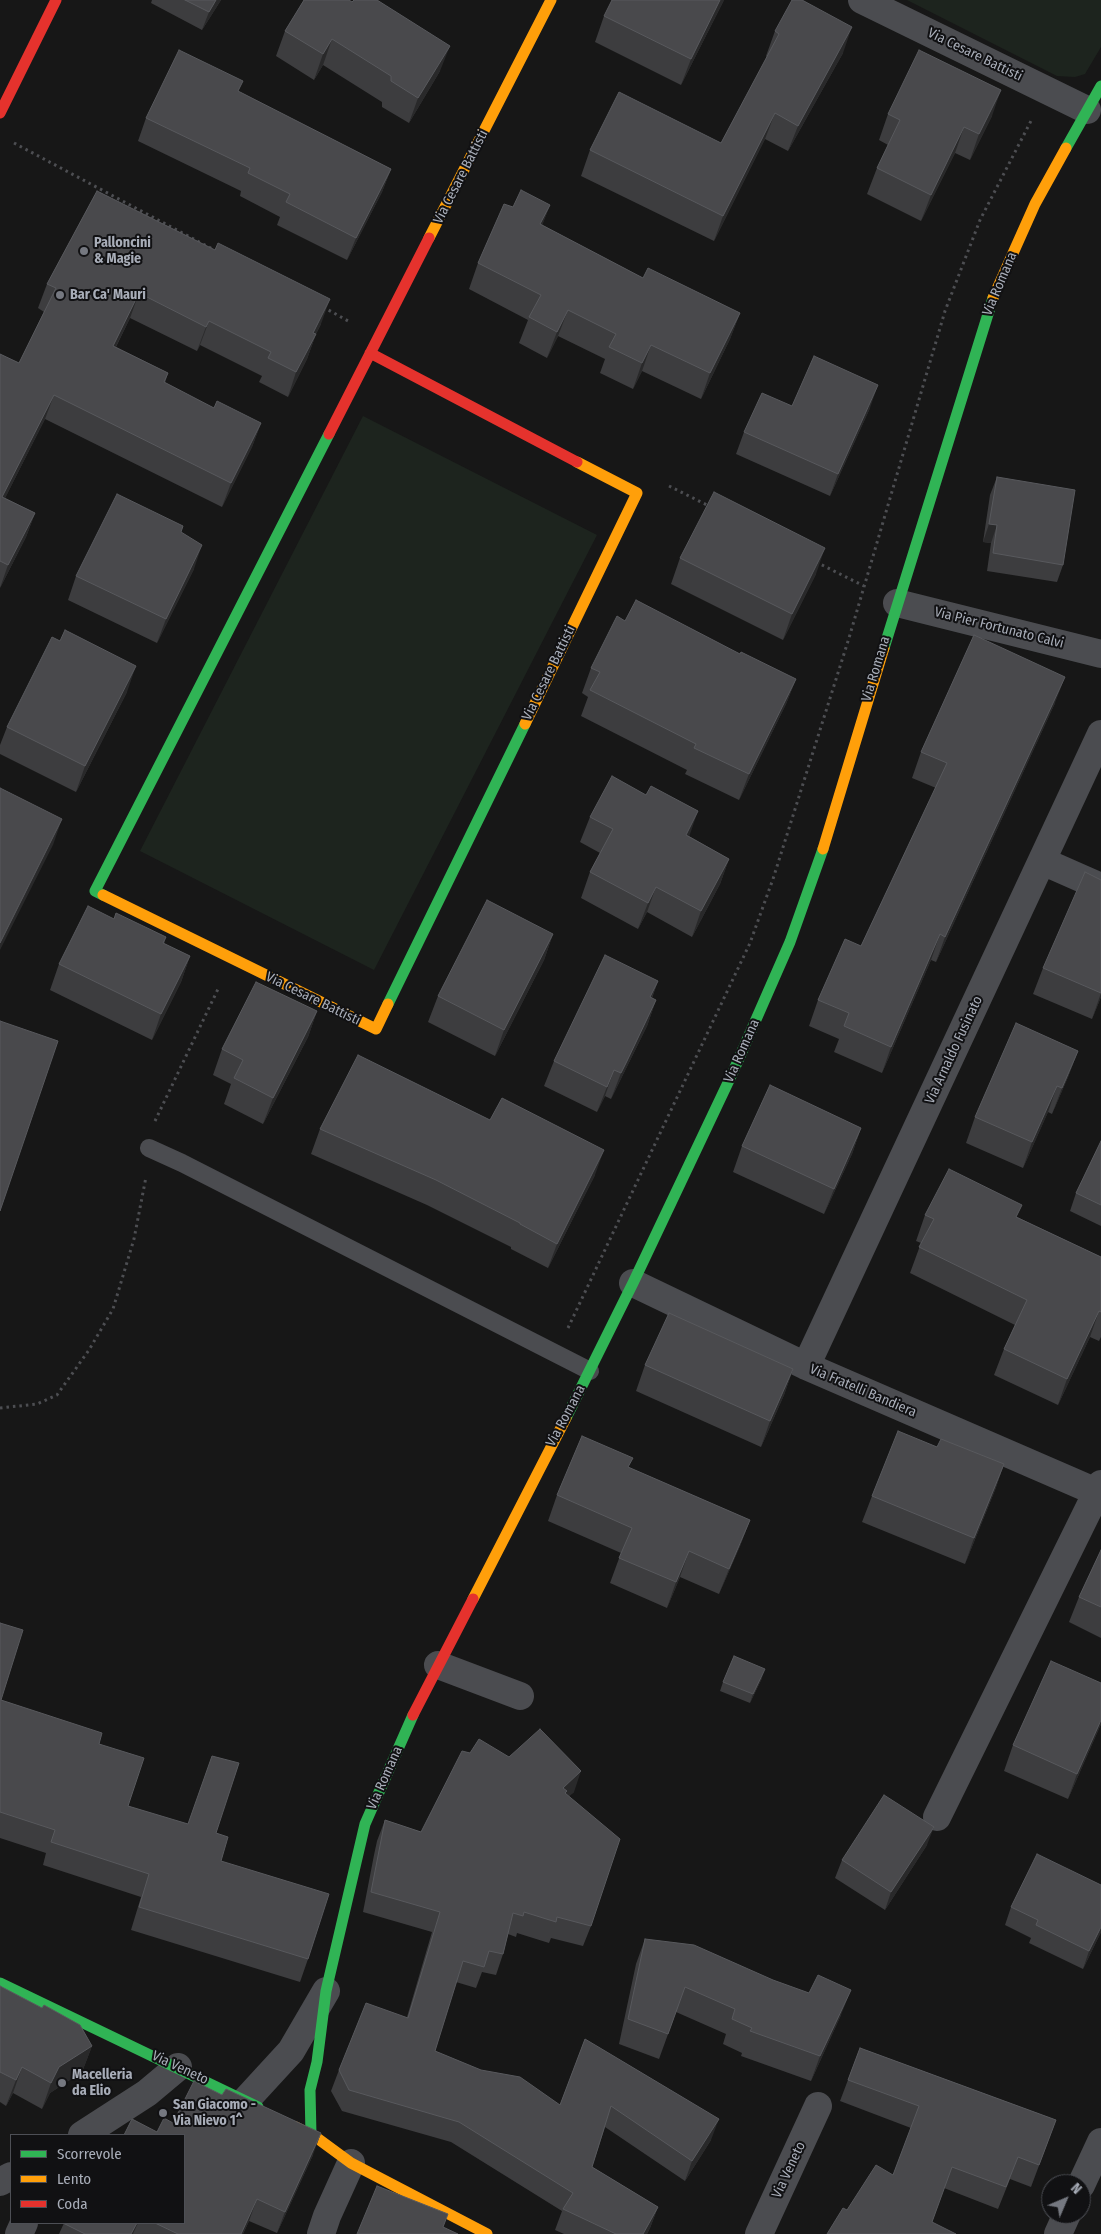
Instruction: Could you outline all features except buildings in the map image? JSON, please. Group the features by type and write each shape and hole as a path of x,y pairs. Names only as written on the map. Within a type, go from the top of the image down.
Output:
{"street":[{"path":"0,113 56,0"},
{"name":"Via Cesare Battisti","path":"370,353 637,493 376,1029 95,891 370,353 551,0"},
{"name":"Via Cesare Battisti","path":"862,0 1087,110"},
{"name":"Via Romana","path":"311,2135 310,2090 317,2062 326,1991 365,1824 414,1713 590,1371 633,1283 733,1072 790,942 829,832 897,603 990,306 1035,204 1101,86"},
{"name":"Via Pier Fortunato Calvi","path":"897,603 1101,654"},
{"name":"Via Arnaldo Fusinato","path":"806,1366 1101,734"},
{"path":"1042,861 1101,887"},
{"name":"Via Fratelli Bandiera","path":"633,1283 806,1366 1100,1490 937,1817"},
{"path":"438,1665 520,1696"},
{"name":"Via Veneto","path":"0,1983 178,2067 270,2113"},
{"name":"Via Romana","path":"246,2100 291,2051 326,1991"},
{"path":"84,2134 147,2093 178,2067"},
{"name":"Via Veneto","path":"759,2234 818,2106"},
{"path":"286,2122 311,2135 351,2163 487,2234"},
{"path":"1086,2174 1101,2142"},
{"path":"321,2234 351,2163"}],"lane":[{"path":"149,1148 190,1167 590,1371"}],"path":[{"path":"556,1354 750,943 773,879 849,638 945,311 980,220 1046,90"},
{"path":"0,1408 37,1404 57,1396 90,1350 113,1310 134,1239 149,1148 159,1113 232,959"}],"shaded area":[{"path":"907,0 1101,0 1101,47 1085,74 1075,77 1057,76"},
{"path":"363,416 597,535 374,970 140,851"}],"traffic: fast":[{"path":"1066,148 1101,86"},
{"path":"884,648 993,298"},
{"path":"103,895 95,891 329,434"},
{"path":"388,1004 525,724"},
{"path":"566,1418 633,1283 733,1072 790,942 823,849"},
{"path":"311,2135 310,2090 317,2062 326,1991 365,1824 413,1715"},
{"path":"0,1983 258,2107"}],"traffic: slow":[{"path":"429,238 551,0"},
{"path":"993,298 1035,204 1066,148"},
{"path":"525,724 637,493 577,462"},
{"path":"823,849 884,648"},
{"path":"103,895 376,1029 388,1004"},
{"path":"473,1599 566,1418"},
{"path":"296,2127 317,2138 351,2163 487,2234"}],"traffic: jam":[{"path":"0,113 56,0"},
{"path":"329,434 429,238"},
{"path":"370,353 577,462"},
{"path":"413,1715 473,1599"}],"place":[{"name":"Palloncini & Magie","path":"84,251"},
{"name":"Bar Ca' Mauri","path":"60,295"},
{"name":"Macelleria da Elio","path":"62,2083"},
{"name":"San Giacomo - Via Nievo 1^","path":"163,2113"}]}
